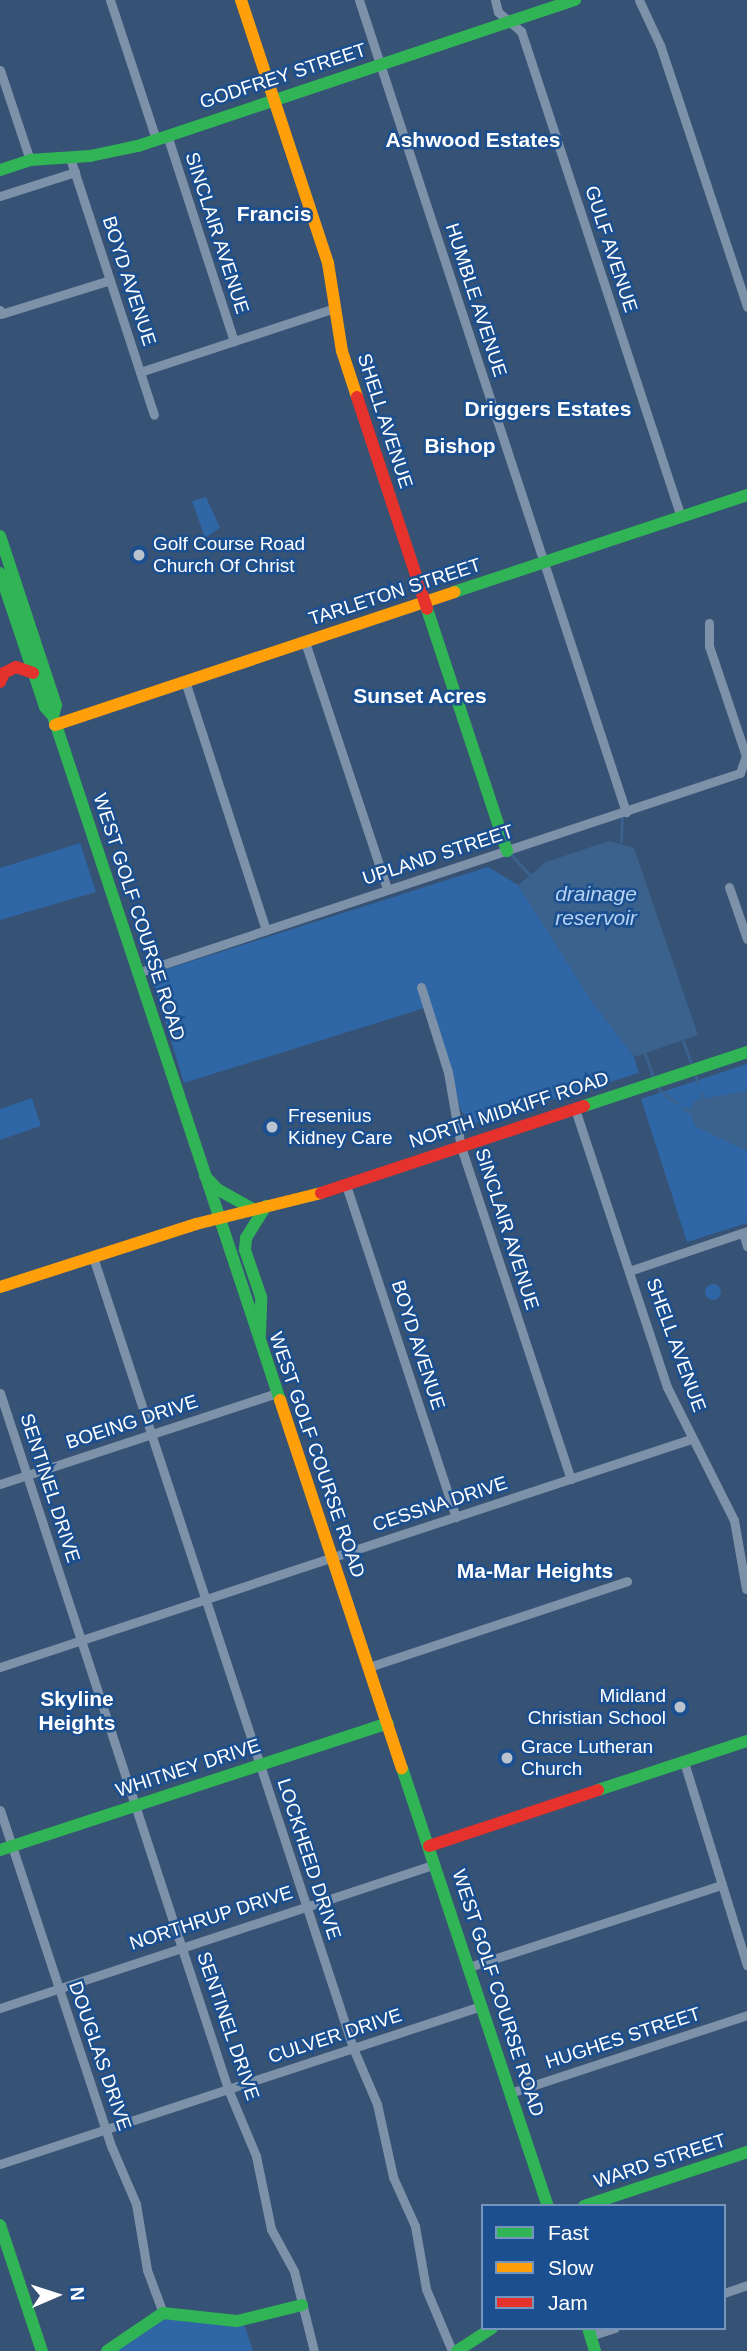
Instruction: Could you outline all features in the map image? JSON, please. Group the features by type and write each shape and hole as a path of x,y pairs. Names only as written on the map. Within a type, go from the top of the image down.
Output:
{"street":[{"name":"SINCLAIR AVENUE","path":"110,0 234,341"},
{"name":"SHELL AVENUE","path":"241,0 328,263 342,351 507,851"},
{"name":"HUMBLE AVENUE","path":"359,0 626,811"},
{"name":"GULF AVENUE","path":"495,0 498,12 521,31 681,517"},
{"name":"GODFREY STREET","path":"0,170 30,160 70,158 162,137 575,0"},
{"path":"639,0 660,45 747,307"},
{"path":"0,70 30,160"},
{"name":"BOYD AVENUE","path":"70,158 154,415"},
{"path":"0,196 75,172"},
{"path":"2,311 110,280"},
{"path":"141,372 335,308"},
{"name":"TARLETON STREET","path":"54,720 185,681 747,495"},
{"name":"WEST GOLF COURSE ROAD","path":"0,536 57,705 54,720"},
{"name":"WEST GOLF COURSE ROAD","path":"0,573 44,707 54,720 202,1173 547,2204"},
{"path":"709,623 709,646 735,724 745,764"},
{"path":"304,642 387,890"},
{"path":"0,682 16,667 33,673"},
{"path":"185,681 266,930"},
{"path":"735,724 747,719"},
{"name":"UPLAND STREET","path":"136,973 740,773 745,764"},
{"path":"729,887 747,939"},
{"name":"SINCLAIR AVENUE","path":"421,987 448,1072 461,1147 571,1479"},
{"name":"NORTH MIDKIFF ROAD","path":"0,1287 217,1218 346,1185 747,1052"},
{"name":"SHELL AVENUE","path":"575,1109 667,1387 691,1440 734,1520 746,1589"},
{"path":"202,1173 217,1189 260,1207 246,1238 245,1250 261,1297 260,1346"},
{"name":"BOYD AVENUE","path":"346,1185 456,1517"},
{"path":"629,1271 745,1232 747,1246"},
{"name":"LOCKHEED DRIVE","path":"93,1257 353,2048 377,2104 393,2177 415,2227 426,2289 455,2351"},
{"name":"SENTINEL DRIVE","path":"0,1392 229,2090 256,2156 271,2229 294,2271 314,2351"},
{"name":"BOEING DRIVE","path":"0,1484 276,1393"},
{"name":"CESSNA DRIVE","path":"0,1667 691,1440"},
{"path":"369,1667 627,1581"},
{"name":"WHITNEY DRIVE","path":"6,1848 388,1723"},
{"path":"429,1846 747,1741"},
{"path":"684,1762 747,1965"},
{"name":"DOUGLAS DRIVE","path":"0,1810 6,1848 136,2204 147,2270 163,2313"},
{"name":"NORTHRUP DRIVE","path":"0,2008 435,1864"},
{"path":"469,1967 722,1885"},
{"name":"CULVER DRIVE","path":"0,2164 481,2006"},
{"name":"HUGHES STREET","path":"510,2094 747,2015"},
{"name":"WARD STREET","path":"590,2204 747,2152"},
{"path":"0,2225 41,2351"},
{"path":"726,2292 747,2285"},
{"path":"107,2351 163,2313 237,2321 302,2305"},
{"path":"455,2351 489,2330"},
{"path":"589,2332 595,2351"}],"shaded area":[{"path":"206,497 220,528 205,538 192,501"},
{"path":"80,843 96,892 0,920 0,868"},
{"path":"488,867 518,885 634,1057 639,1073 474,1124 461,1111 431,1006 184,1083 151,974"},
{"path":"747,1064 747,1223 687,1242 641,1099"},
{"path":"32,1098 41,1126 0,1140 0,1109"},
{"path":"713,1284 719,1286 719,1298 713,1300 707,1298 705,1292 707,1286"},
{"path":"151,2317 243,2321 253,2351 107,2351"}],"water":[{"name":"drainage reservoir","path":"609,841 634,848 698,1035 634,1057 592,1002 518,885 546,862"},
{"path":"747,1091 747,1151 696,1127 689,1111 696,1100"}],"waterway":[{"path":"621,842 622,818"},
{"path":"511,854 530,875"},
{"path":"683,1040 691,1062"},
{"path":"645,1053 653,1075"},
{"path":"696,1077 698,1083"},
{"path":"659,1089 676,1103"},
{"path":"701,1092 703,1097"},
{"path":"683,1108 689,1111"}],"traffic: fast":[{"path":"0,170 30,160 90,156 138,146 575,0"},
{"path":"454,592 747,495"},
{"path":"0,536 56,705 53,716"},
{"path":"0,573 45,707 53,716 280,1400"},
{"path":"427,609 507,851"},
{"path":"584,1106 747,1052"},
{"path":"205,1176 217,1189 253,1209"},
{"path":"260,1335 261,1297 245,1250 246,1238 266,1206"},
{"path":"0,1850 388,1723"},
{"path":"598,1790 747,1741"},
{"path":"402,1768 547,2204"},
{"path":"590,2204 747,2152"},
{"path":"0,2225 42,2351"},
{"path":"107,2351 163,2313 237,2321 302,2305"},
{"path":"457,2351 489,2330"},
{"path":"589,2330 595,2351"}],"traffic: slow":[{"path":"241,0 328,263 342,351 357,397"},
{"path":"55,725 454,592"},
{"path":"0,1287 196,1224 321,1193"},
{"path":"280,1400 402,1768"}],"traffic: jam":[{"path":"357,397 427,609"},
{"path":"0,682 4,673 16,667 33,673"},
{"path":"321,1193 584,1106"},
{"path":"429,1846 598,1790"}],"place":[{"name":"Golf Course Road Church Of Christ","path":"139,555"},
{"name":"Fresenius Kidney Care","path":"272,1127"},
{"name":"Midland Christian School","path":"680,1707"},
{"name":"Grace Lutheran Church","path":"507,1758"}],"district":[{"name":"Ashwood Estates","path":"473,140"},
{"name":"Francis","path":"274,214"},
{"name":"Driggers Estates","path":"548,409"},
{"name":"Bishop","path":"460,446"},
{"name":"Sunset Acres","path":"420,696"},
{"name":"Ma-Mar Heights","path":"535,1571"},
{"name":"Skyline Heights","path":"77,1711"}]}
